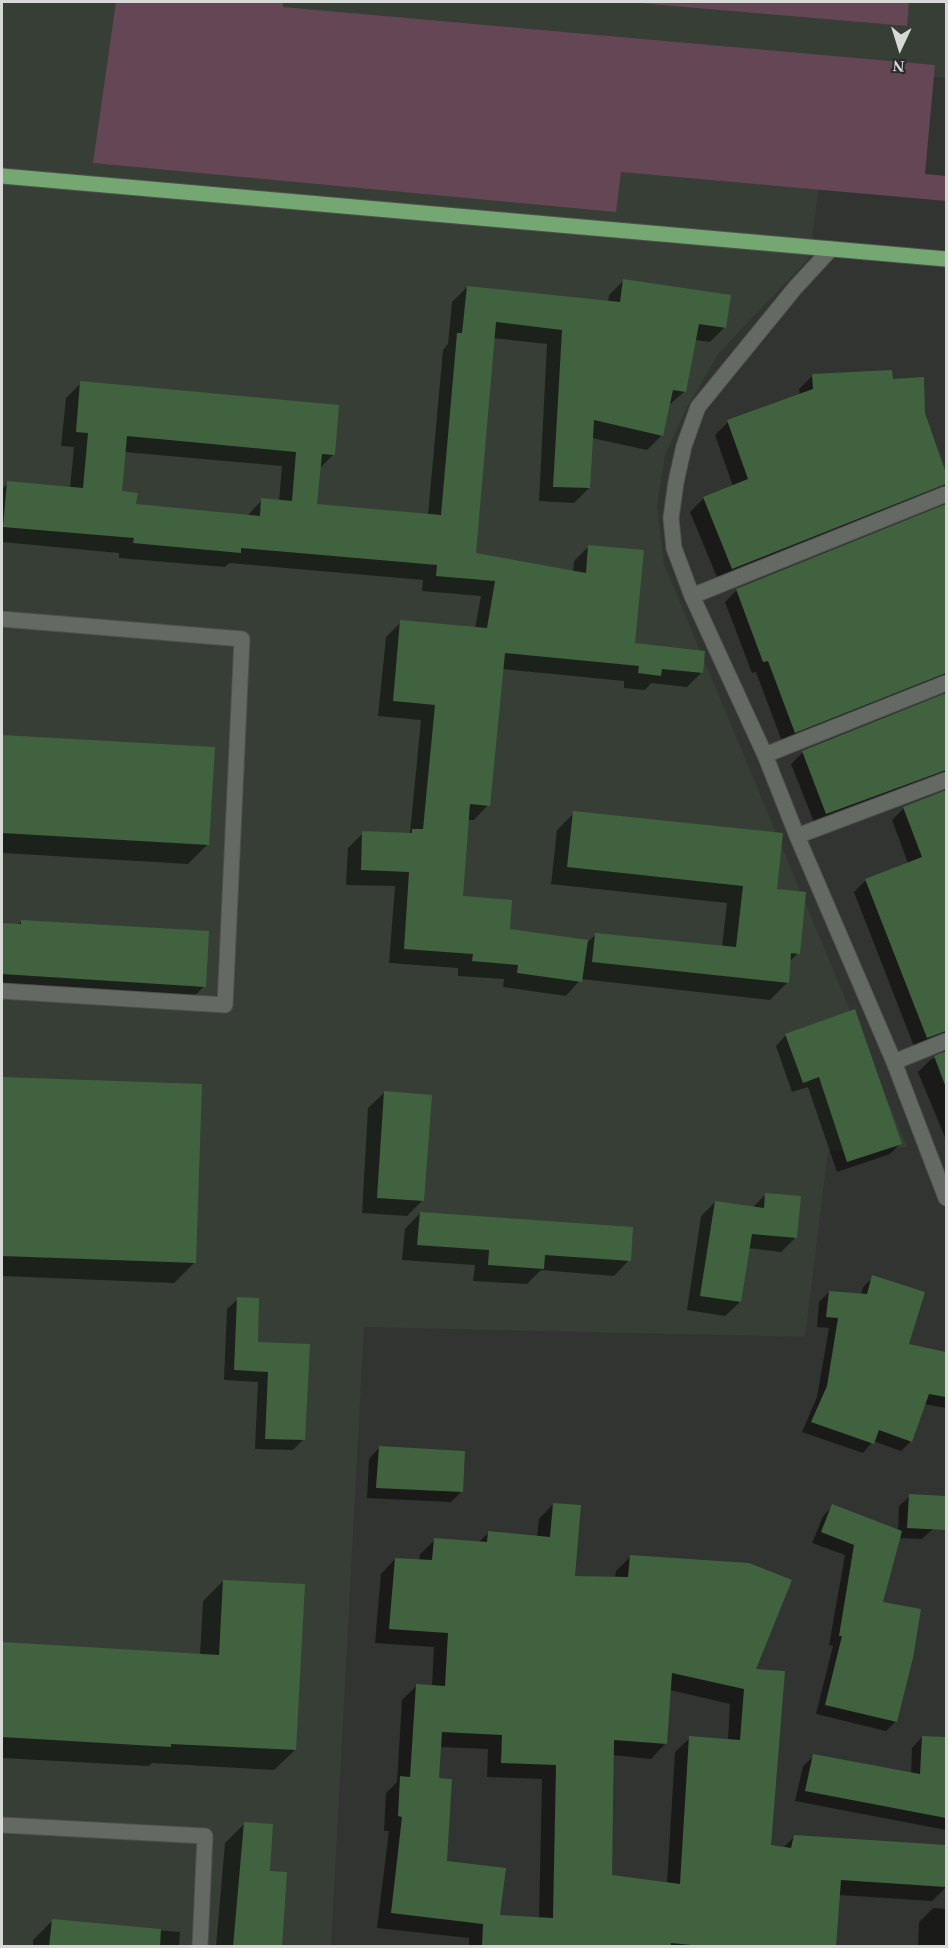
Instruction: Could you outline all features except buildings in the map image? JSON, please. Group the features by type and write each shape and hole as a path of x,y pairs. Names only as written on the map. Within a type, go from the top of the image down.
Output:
{"main road":[{"path":"2,176 946,259"}],"street":[{"path":"831,249 795,288 698,407 684,446 671,518 674,548 692,596 765,755 796,836 894,1062 946,1198"},
{"path":"692,596 946,494"},
{"path":"2,619 242,639 225,1005 2,991"},
{"path":"765,755 946,683"},
{"path":"796,836 946,780"},
{"path":"894,1062 946,1041"},
{"path":"2,1825 205,1836 200,1947"}],"shaded area":[{"path":"2,2 946,2 946,78 836,69 809,258 718,354 687,407 665,455 657,507 664,564 907,1147 828,1151 805,1337 364,1327 331,1946 2,1946"},
{"path":"116,2 283,2 283,7 935,65 925,174 946,176 946,201 621,172 616,212 93,163"},
{"path":"627,2 909,2 907,26"}]}
